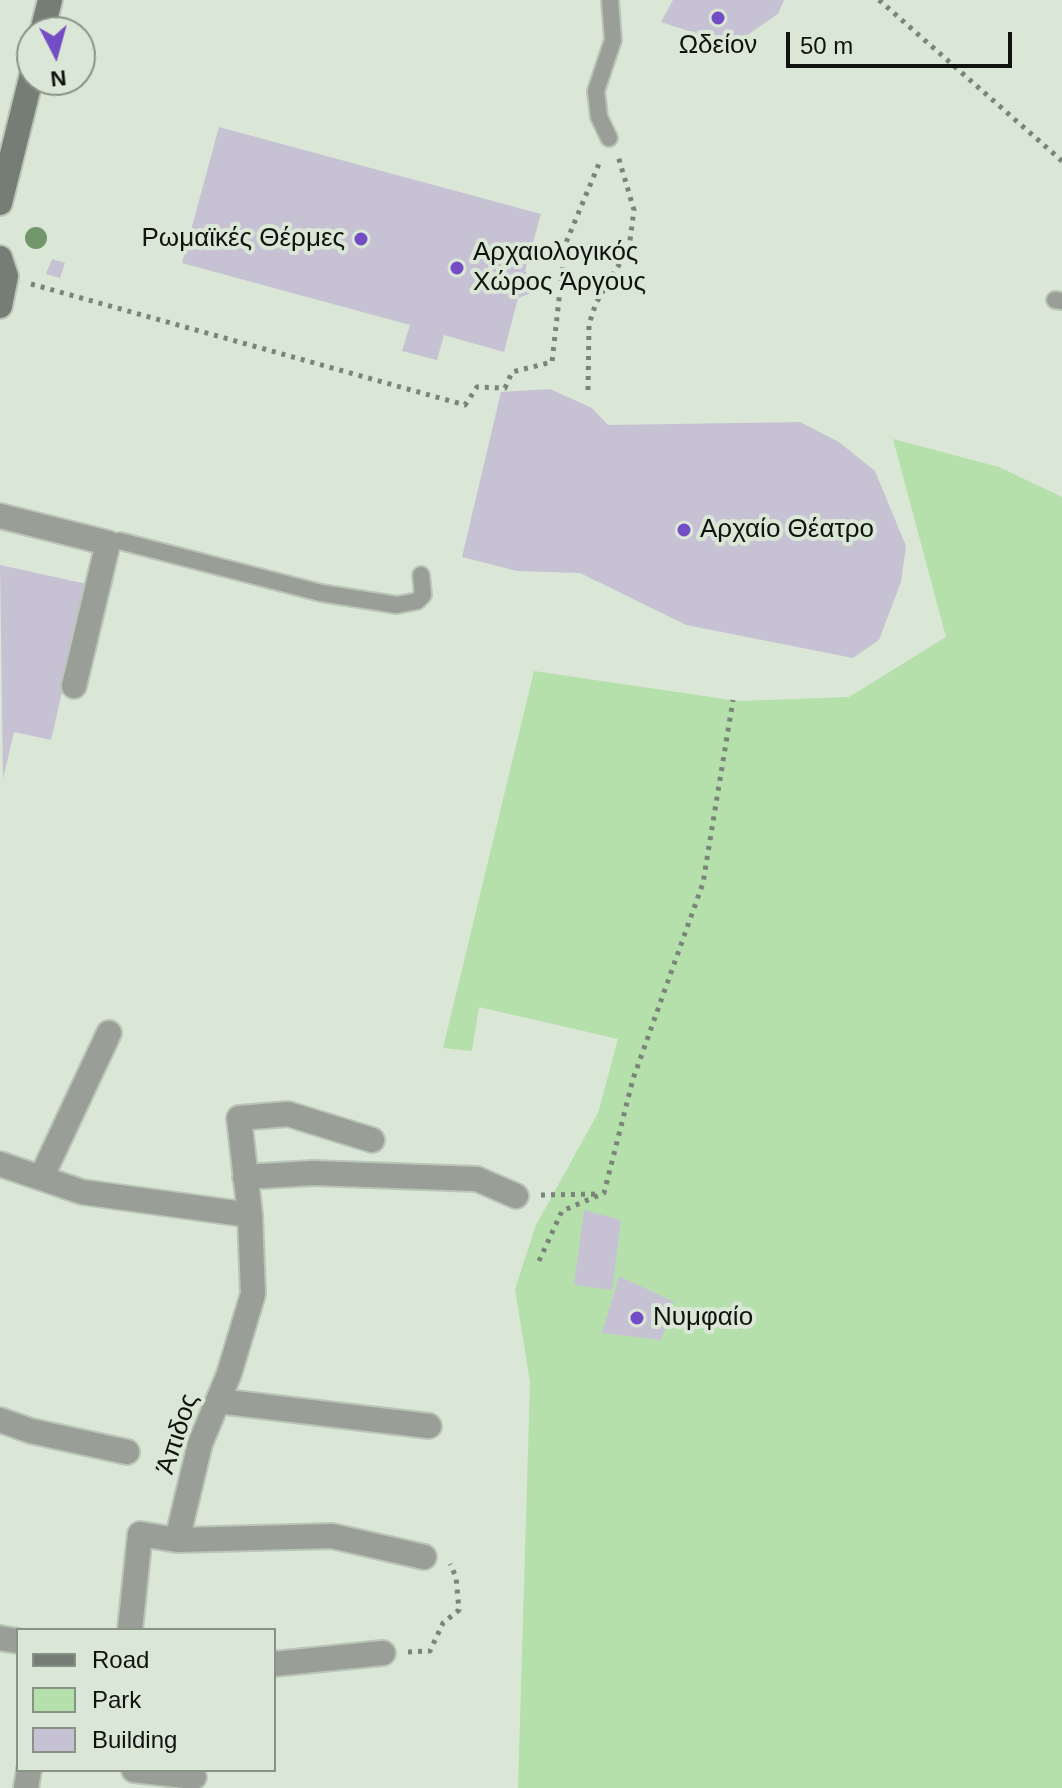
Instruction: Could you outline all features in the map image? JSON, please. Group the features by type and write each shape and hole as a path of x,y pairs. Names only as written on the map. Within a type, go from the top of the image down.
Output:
{"main road":[{"path":"0,203 27,96"},
{"path":"0,306 3,267"}],"street":[{"path":"0,516 108,543 74,686"},
{"path":"41,1178 109,1033"},
{"name":"Άπιδος","path":"177,1540 200,1444 218,1401 253,1294 250,1215 239,1118 288,1114 372,1140"},
{"path":"0,1164 82,1192 250,1215"},
{"path":"245,1177 313,1173 477,1179 516,1196"},
{"path":"218,1401 429,1426"},
{"path":"0,1420 31,1431 127,1452"},
{"path":"130,1628 140,1534 177,1540 332,1536 424,1557"},
{"path":"276,1664 383,1653"},
{"path":"151,1772 194,1777"}],"lane":[{"path":"609,138 599,117 596,91 613,40 610,0"},
{"path":"108,543 120,541 321,593 397,605 417,601 423,595 421,575"}],"path":[{"path":"879,0 1062,161"},
{"path":"3,267 465,405 477,387 505,388 512,372 552,362 565,245 609,138"},
{"path":"588,390 589,324 596,303 629,248 634,210 624,170 609,138"},
{"path":"604,1193 633,1079 703,883 733,700"},
{"path":"516,1196 604,1193"},
{"path":"539,1261 562,1211 604,1193"},
{"path":"430,1651 443,1623 459,1610 451,1564"}],"green space":[{"path":"893,439 999,467 1062,497 1062,1788 518,1788 530,1382 515,1289 536,1225 598,1113 618,1039 479,1007 472,1051 443,1048 534,671 738,701 849,697 946,637"}],"building":[{"name":"Ωδείον","path":"673,0 784,0 778,14 746,36 716,40 661,22"},
{"name":"Ρωμαϊκές Θέρμες","path":"219,127 541,214 525,271 536,284 534,292 518,298 504,352 444,335 437,360 402,351 410,325 182,263"},
{"path":"52,259 65,263 60,278 46,274"},
{"name":"Αρχαίο Θέατρο","path":"550,389 592,408 608,425 800,422 839,442 875,471 906,546 901,582 879,640 853,658 686,625 580,573 517,571 462,557 501,392"},
{"path":"0,565 87,584 51,740 14,732 3,779"},
{"path":"584,1210 621,1220 612,1290 574,1285"},
{"name":"Νυμφαίο","path":"619,1276 674,1302 661,1340 602,1333"}],"place":[{"name":"Ωδείον","path":"718,18"},
{"name":"Ρωμαϊκές Θέρμες","path":"361,239"},
{"name":"Αρχαιολογικός Χώρος Άργους","path":"457,268"},
{"name":"Αρχαίο Θέατρο","path":"684,530"},
{"name":"Νυμφαίο","path":"637,1318"}]}
